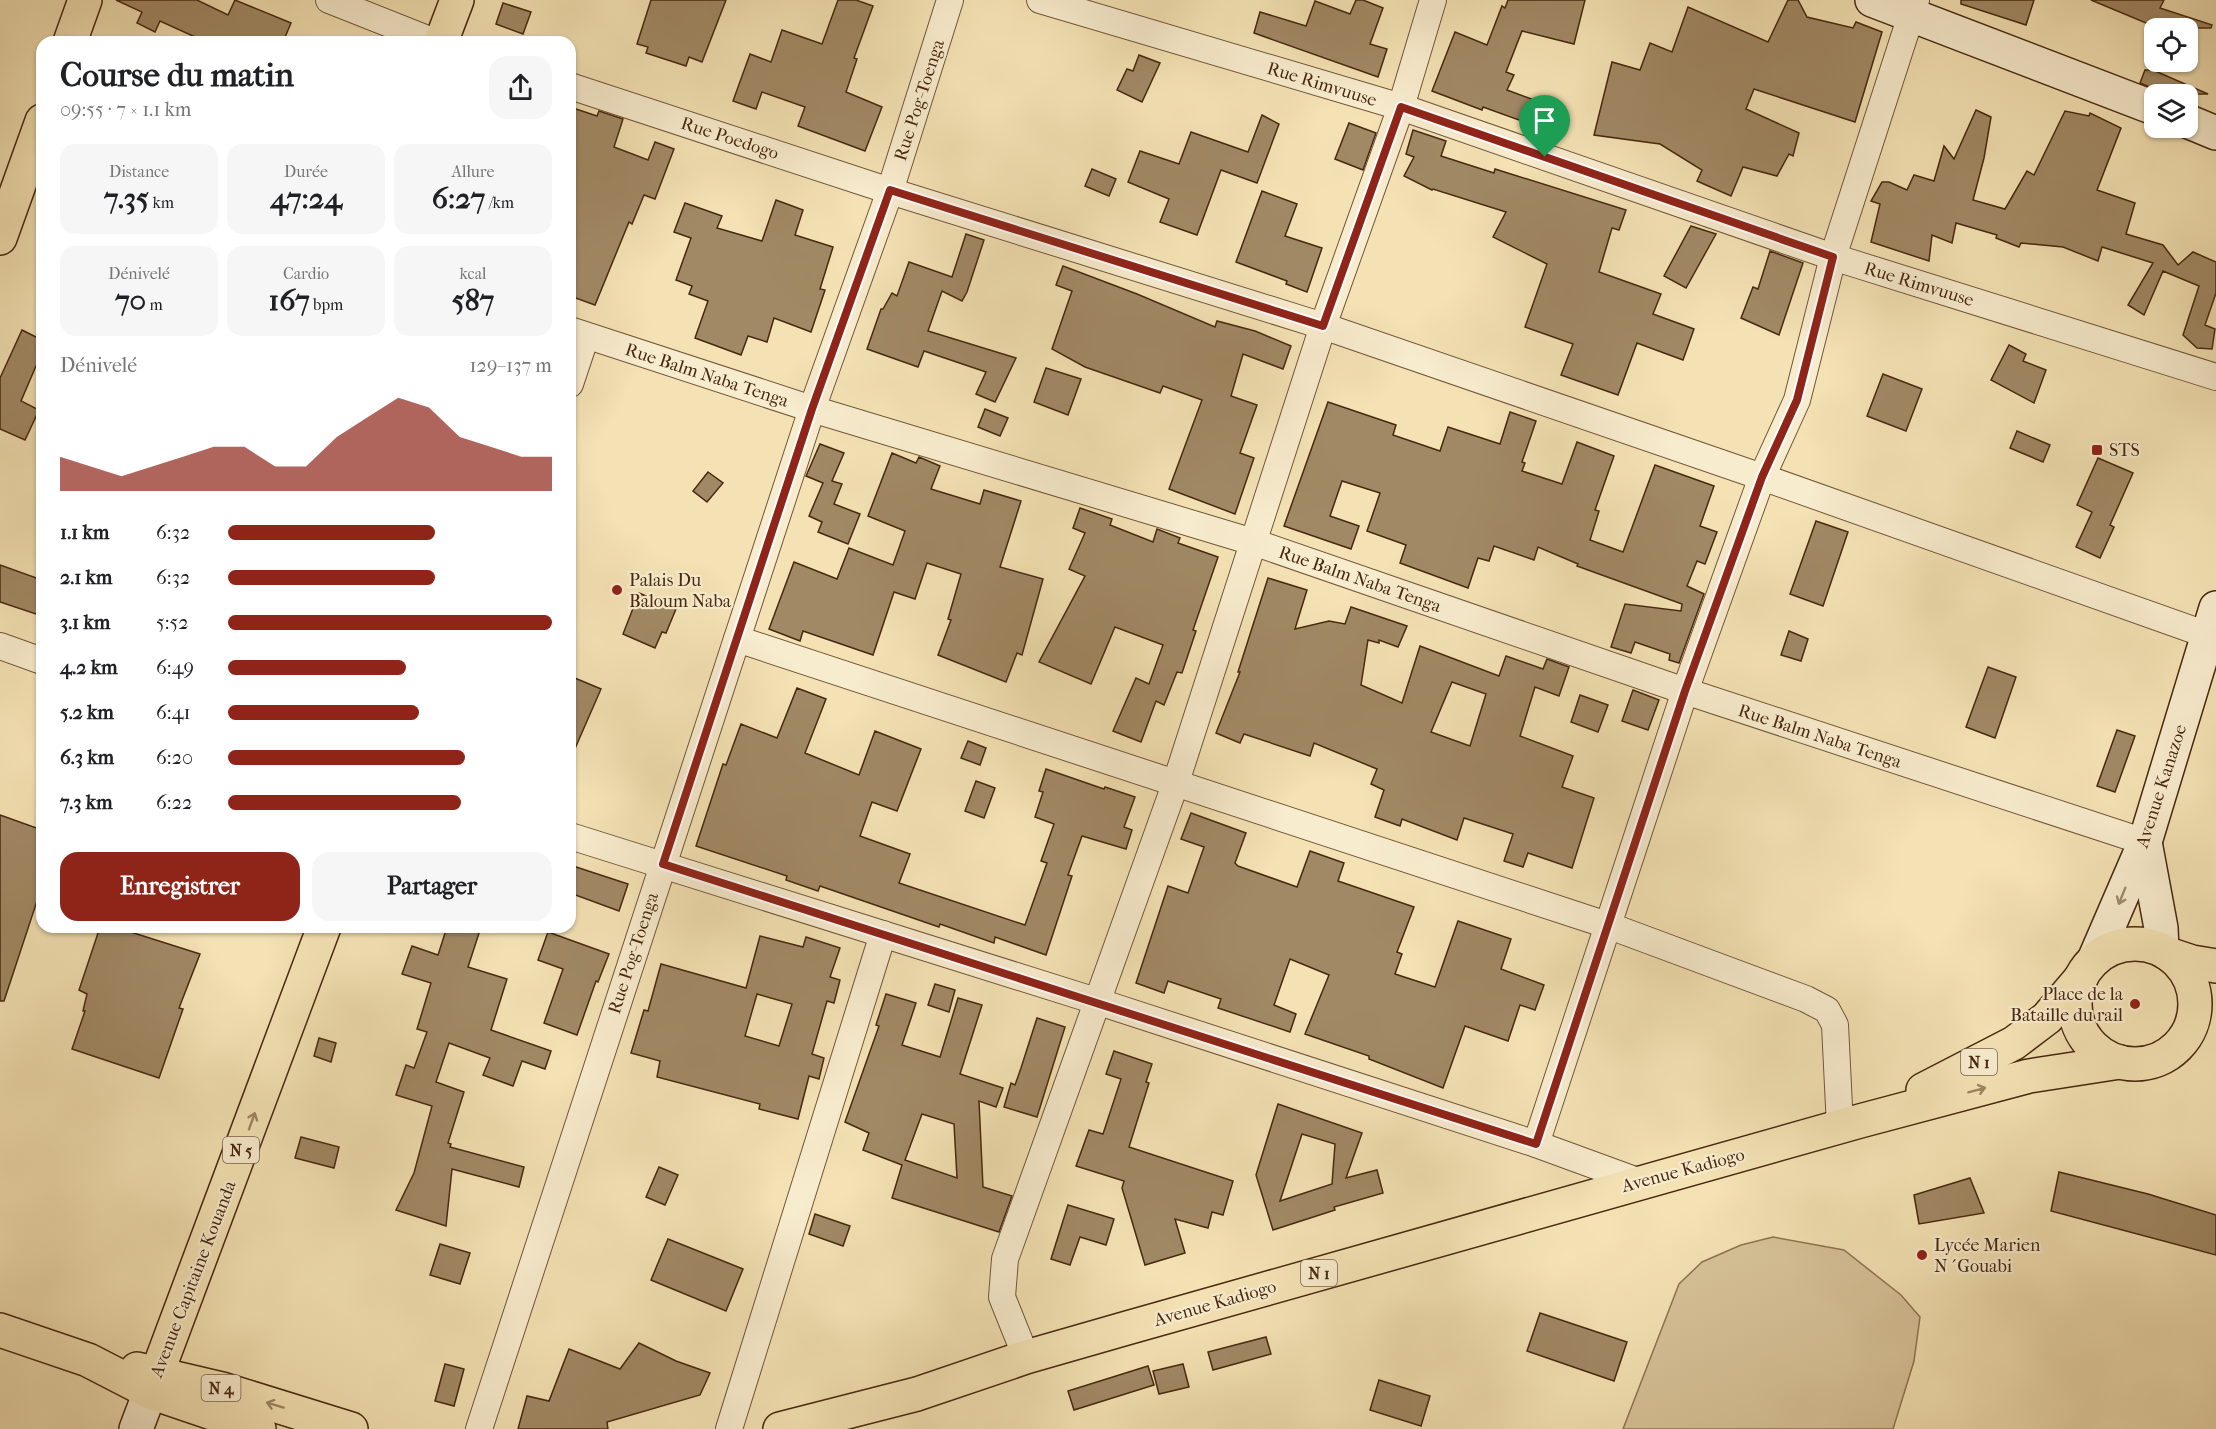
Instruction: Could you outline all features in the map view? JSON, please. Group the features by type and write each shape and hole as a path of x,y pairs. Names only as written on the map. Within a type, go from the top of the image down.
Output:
{"highway":[{"path":"72,36 86,0"},
{"path":"443,36 457,0"},
{"path":"0,238 36,138"},
{"name":"Avenue Capitaine Kouanda","path":"154,1383 322,933"},
{"name":"N 1","path":"2088,969 2105,952 2130,944 2143,944 2192,962 2216,966"},
{"path":"2165,952 2184,969 2190,979 2195,1001 2188,1034 2173,1051"},
{"path":"2088,969 2077,987 2075,1008 2081,1028 2086,1038 2100,1053 2120,1062"},
{"name":"Avenue Kadiogo","path":"1850,1124 2014,1043 2047,1018 2088,969"},
{"name":"N 1","path":"2120,1062 2131,1064 2153,1061 2216,1025"},
{"name":"Avenue Kadiogo","path":"780,1429 917,1394 1026,1357 1850,1124 2029,1076 2120,1062"},
{"name":"N 4","path":"0,1330 154,1383 260,1429"},
{"name":"N 4","path":"154,1383 222,1389 351,1429"}],"street":[{"path":"329,0 420,36"},
{"name":"Rue Pog-Toenga","path":"479,1429 812,409 890,190 950,0"},
{"name":"Rue Rimvuuse","path":"1040,0 1401,107 1833,257 2216,377"},
{"path":"1026,1357 1002,1297 1005,1259 1176,782 1323,326 1401,107 1433,0"},
{"path":"1872,0 1914,7 2144,104"},
{"path":"1536,1144 1685,691 1762,477 1797,400 1833,257 1914,7"},
{"name":"Rue Poedogo","path":"576,88 890,190 1323,326 1762,477 2213,627"},
{"path":"2198,126 2216,133"},
{"name":"Rue Balm Naba Tenga","path":"578,333 812,409 1253,542 1685,691 2145,842"},
{"name":"Avenue Kanazoe","path":"2088,969 2145,842 2213,627"},
{"path":"737,639 1607,925 1806,999 1827,1010 1835,1025 1850,1124"},
{"path":"0,646 36,659"},
{"path":"576,838 1096,1001 1536,1144 1640,1182"},
{"path":"2145,842 2165,952"},
{"path":"729,1429 883,934"},
{"name":"Avenue Capitaine Kouanda","path":"136,1429 154,1383"}],"shaded area":[{"path":"1773,1237 1844,1250 1901,1295 1920,1317 1914,1361 1893,1429 1623,1429 1679,1284 1702,1262 1741,1245"}],"building":[{"path":"116,0 197,0 228,15 235,0 291,23 286,36 193,36 160,21 155,32 137,23 142,12"},
{"path":"651,0 726,0 702,62 689,57 686,66 646,53 648,47 637,44"},
{"path":"838,0 856,0 873,6 854,58 857,59 846,92 882,107 865,151 798,126 805,107 762,92 756,109 733,101 750,54 771,62 782,30 822,44"},
{"path":"1356,0 1363,0 1383,8 1370,44 1387,49 1378,77 1254,33 1260,12 1306,26 1315,1 1350,14"},
{"path":"1508,0 1585,0 1574,44 1522,31 1506,72 1514,75 1507,90 1556,108 1547,130 1483,107 1482,110 1432,91 1455,32 1487,45 1502,6 1505,8"},
{"path":"1788,0 1798,0 1807,17 1853,28 1856,22 1882,32 1855,122 1754,89 1746,109 1799,133 1793,156 1789,154 1777,176 1743,167 1731,196 1697,181 1702,170 1660,144 1594,135 1612,62 1640,70 1650,43 1672,52 1688,7 1768,42"},
{"path":"1961,0 2034,0 2026,25 1961,4"},
{"path":"2091,0 2164,0 2160,8 2191,18 2144,18 2144,22"},
{"path":"503,3 531,12 523,34 496,24"},
{"path":"2198,20 2212,25 2211,28 2198,28"},
{"path":"1139,55 1160,63 1142,102 1117,90 1127,69 1133,71"},
{"path":"2144,72 2158,72 2185,84 2144,85 2140,83"},
{"path":"576,109 597,116 599,111 623,119 614,147 648,160 655,142 674,149 655,199 644,195 632,224 629,222 595,305 576,298"},
{"path":"1976,110 1991,117 1984,158 1973,200 2005,209 2027,171 2034,175 2065,111 2089,116 2090,113 2121,128 2097,190 2135,203 2126,234 2163,245 2178,265 2193,252 2216,262 2216,293 2205,325 2215,329 2212,349 2197,348 2183,335 2199,286 2163,271 2144,315 2128,305 2153,263 2102,247 2098,261 2063,247 2021,243 2019,247 1996,238 1997,235 1956,223 1952,243 1932,235 1929,261 1871,242 1880,204 1871,201 1882,182 1889,182 1907,190 1914,175 1934,181 1944,146 1954,159"},
{"path":"1262,115 1279,124 1257,183 1221,170 1197,235 1160,222 1169,199 1128,182 1140,151 1179,164 1191,132 1248,152"},
{"path":"1349,123 1376,133 1363,170 1335,159"},
{"path":"1413,130 1446,141 1441,156 1494,173 1495,169 1626,210 1619,230 1612,228 1599,272 1661,294 1653,314 1694,329 1683,360 1637,343 1618,395 1561,375 1573,344 1525,327 1547,264 1493,237 1506,212 1432,190 1404,176 1414,157 1406,154"},
{"path":"1092,169 1116,179 1109,196 1085,186"},
{"path":"1262,191 1297,204 1285,236 1322,248 1307,292 1286,284 1287,281 1236,262"},
{"path":"776,200 803,210 795,235 833,247 820,289 825,290 811,332 774,318 767,342 748,336 741,355 695,338 708,301 689,294 692,286 676,280 691,238 674,232 685,203 722,216 717,228 762,241"},
{"path":"1691,226 1716,234 1686,288 1664,276"},
{"path":"966,234 984,240 967,292 962,301 942,291 928,331 1016,358 995,402 976,394 986,372 924,351 918,367 867,349 881,309 892,293 897,296 909,262 952,277"},
{"path":"1770,251 1803,263 1779,335 1741,318 1753,287 1758,289"},
{"path":"1063,266 1215,327 1217,321 1255,331 1291,346 1283,369 1243,354 1231,396 1257,405 1240,453 1254,458 1235,514 1169,489 1202,400 1163,386 1160,393 1085,367 1052,349 1072,291 1056,285"},
{"path":"22,330 36,337 36,366 21,401 36,408 36,416 25,440 0,429 0,378"},
{"path":"2009,345 2026,354 2023,361 2046,370 2034,403 1991,380"},
{"path":"1046,368 1081,379 1068,415 1034,402"},
{"path":"1883,374 1922,389 1906,431 1867,416"},
{"path":"1328,402 1396,425 1393,435 1440,451 1448,427 1500,444 1510,412 1536,421 1522,462 1525,463 1522,471 1562,484 1577,442 1614,456 1595,510 1599,511 1590,540 1623,552 1655,465 1714,486 1700,526 1717,532 1705,564 1697,561 1687,586 1704,594 1679,663 1669,660 1670,654 1635,642 1631,653 1611,647 1625,604 1681,611 1682,604 1577,566 1578,564 1538,547 1534,560 1494,546 1489,561 1478,558 1468,588 1400,563 1406,545 1367,531 1380,493 1342,481 1330,516 1359,526 1351,549 1284,526"},
{"path":"985,409 1008,418 1000,436 978,427"},
{"path":"2017,431 2050,445 2043,462 2010,448"},
{"path":"820,444 844,453 832,481 842,484 834,504 860,514 848,544 818,532 822,522 809,516 823,483 806,476"},
{"path":"892,453 916,463 919,457 940,466 931,489 980,504 984,490 1021,501 1000,567 1043,579 1022,655 1017,653 1006,682 938,655 951,620 948,619 961,574 927,563 915,599 894,592 873,655 803,631 800,641 769,629 794,562 837,579 849,548 893,565 905,531 868,516"},
{"path":"2098,458 2133,473 2110,525 2114,527 2100,558 2076,547 2092,512 2077,505"},
{"path":"708,472 723,483 707,502 693,491"},
{"path":"1080,508 1112,519 1110,525 1153,542 1157,529 1180,538 1178,543 1218,557 1193,630 1196,631 1182,673 1177,672 1164,705 1156,701 1141,742 1113,731 1136,678 1149,684 1163,645 1115,627 1091,684 1039,662 1085,576 1069,569 1085,533 1073,528"},
{"path":"1816,521 1848,532 1823,606 1790,594"},
{"path":"0,565 36,578 36,614 0,602"},
{"path":"1268,578 1307,590 1295,629 1329,621 1345,624 1351,607 1407,626 1398,647 1379,640 1379,643 1368,640 1361,685 1402,703 1420,646 1499,676 1506,656 1543,669 1547,659 1569,667 1559,696 1535,687 1520,736 1573,756 1562,787 1594,798 1572,868 1528,853 1523,867 1504,861 1513,834 1464,818 1457,840 1402,819 1400,826 1375,817 1384,790 1371,784 1377,769 1314,743 1310,756 1244,734 1240,743 1216,733 1240,672 1238,672","holes":["1452,682 1486,694 1470,746 1431,732"]},
{"path":"639,593 676,609 666,633 662,632 655,648 623,634"},
{"path":"1789,631 1808,639 1801,661 1781,655"},
{"path":"1988,667 2016,677 1995,738 1966,727"},
{"path":"576,679 601,689 576,746"},
{"path":"797,688 826,699 805,753 859,775 875,731 921,749 897,811 872,802 860,836 910,854 899,883 1025,925 1047,863 1041,861 1054,824 1035,817 1043,792 1039,791 1046,769 1135,797 1124,827 1132,830 1126,849 1082,836 1068,875 1072,876 1046,955 995,937 994,943 940,924 939,927 820,886 818,891 786,880 787,876 696,846 723,764 726,765 741,724 777,738"},
{"path":"1633,690 1659,700 1648,730 1622,721"},
{"path":"1580,695 1608,705 1598,732 1571,722"},
{"path":"2117,730 2135,736 2115,792 2097,786"},
{"path":"968,741 986,748 980,765 961,758"},
{"path":"976,781 995,788 984,818 965,811"},
{"path":"1191,813 1246,833 1235,863 1238,866 1297,887 1310,851 1344,863 1338,881 1414,907 1397,952 1402,954 1395,974 1435,987 1458,921 1511,939 1501,969 1544,985 1535,1010 1520,1005 1508,1041 1465,1026 1443,1088 1369,1059 1369,1056 1305,1034 1329,975 1290,959 1274,1005 1296,1014 1290,1032 1218,1008 1221,999 1168,981 1164,993 1136,983 1168,886 1188,893 1204,847 1181,839"},
{"path":"0,815 36,828 36,904 4,1001 0,1001"},
{"path":"576,867 628,884 619,911 576,895"},
{"path":"98,933 134,933 200,954 179,1008 183,1009 159,1078 72,1049 85,1011 83,1011 87,994 79,990"},
{"path":"445,933 479,933 468,967 507,979 491,1030 551,1051 545,1069 522,1061 513,1086 483,1075 490,1058 449,1043 436,1082 464,1092 448,1143 451,1144 450,1147 524,1167 519,1187 452,1169 446,1226 396,1210 414,1173 432,1106 396,1095 406,1065 414,1068 427,1032 417,1029 431,983 402,974 412,946 438,955"},
{"path":"548,933 609,954 598,982 596,981 577,1035 544,1023 563,969 538,960"},
{"path":"760,936 803,947 806,937 840,948 830,977 840,980 834,1003 827,1001 812,1054 824,1058 819,1079 809,1076 798,1119 759,1109 760,1104 657,1077 660,1061 631,1053 644,1010 648,1011 661,964 746,988","holes":["757,994 792,1004 779,1046 745,1036"]},
{"path":"935,984 955,990 949,1012 928,1005"},
{"path":"886,994 916,1003 902,1045 940,1057 958,998 982,1005 960,1074 1003,1088 996,1107 979,1101 983,1187 1012,1196 999,1232 892,1198 902,1165 863,1150 869,1133 845,1122 879,1026 876,1025","holes":["922,1114 954,1124 957,1178 905,1160"]},
{"path":"1037,1018 1065,1027 1037,1117 1004,1107 1011,1083 1015,1085"},
{"path":"319,1038 336,1043 331,1062 314,1056"},
{"path":"1114,1051 1152,1064 1146,1082 1149,1083 1129,1147 1233,1181 1223,1215 1212,1212 1208,1228 1175,1219 1185,1253 1145,1265 1122,1188 1124,1181 1076,1166 1089,1130 1103,1134 1121,1079 1106,1074"},
{"path":"1278,1104 1362,1133 1346,1178 1377,1170 1383,1193 1334,1207 1335,1210 1273,1230 1256,1175","holes":["1302,1134 1335,1144 1332,1184 1280,1201"]},
{"path":"301,1137 339,1147 334,1168 295,1158"},
{"path":"659,1167 678,1175 665,1205 646,1197"},
{"path":"2059,1172 2148,1194 2216,1215 2216,1255 2051,1211"},
{"path":"1970,1178 1984,1213 1919,1224 1914,1195"},
{"path":"1068,1205 1114,1219 1106,1245 1080,1237 1070,1265 1051,1259"},
{"path":"815,1214 850,1226 843,1246 809,1234"},
{"path":"668,1239 743,1269 726,1311 651,1280"},
{"path":"440,1244 470,1253 460,1284 430,1275"},
{"path":"1540,1313 1627,1342 1614,1381 1527,1351"},
{"path":"1266,1337 1271,1354 1213,1370 1208,1352"},
{"path":"639,1343 676,1361 710,1373 700,1395 607,1422 608,1429 518,1429 527,1396 549,1401 569,1349 620,1369"},
{"path":"445,1364 464,1369 454,1406 435,1401"},
{"path":"1183,1364 1189,1387 1159,1394 1153,1371"},
{"path":"1148,1366 1154,1385 1074,1410 1068,1391"},
{"path":"1379,1380 1430,1396 1421,1426 1370,1410"}],"place":[{"name":"STS","path":"2097,450"},
{"name":"Palais Du Baloum Naba","path":"617,590"},
{"name":"Place de la Bataille du rail","path":"2135,1004"},
{"name":"Lycée Marien N´Gouabi","path":"1922,1255"}],"route":[{"path":"1401,107 1545,157 1833,257 1797,400 1762,477 1685,691 1536,1144 663,864 812,409 890,190 1323,326 1401,107"}]}
